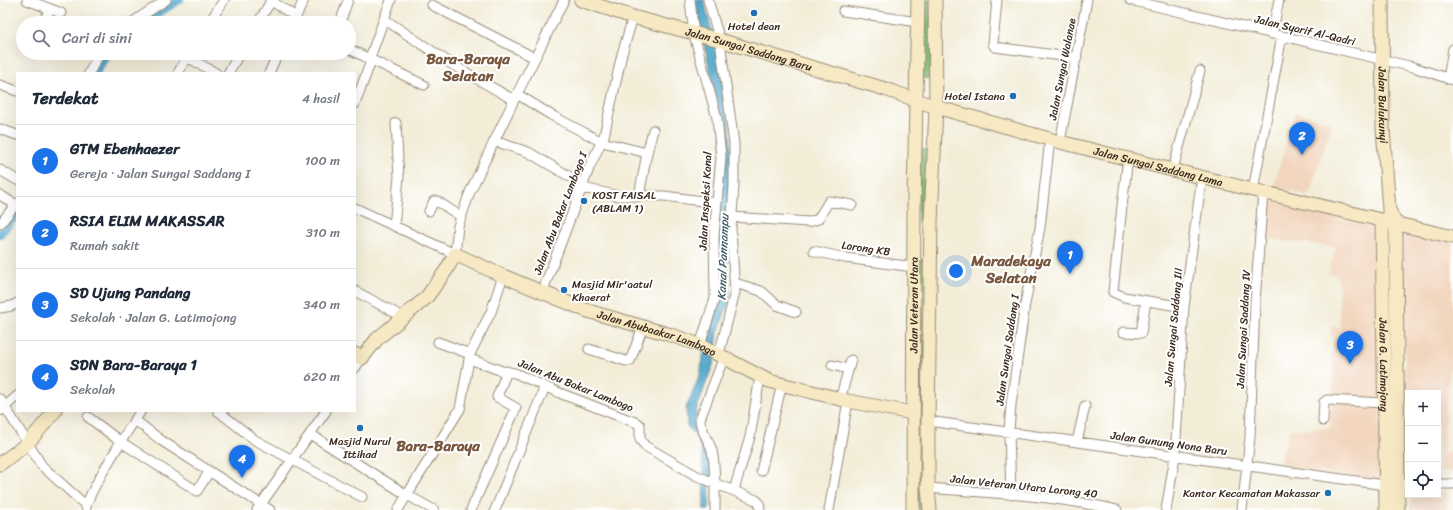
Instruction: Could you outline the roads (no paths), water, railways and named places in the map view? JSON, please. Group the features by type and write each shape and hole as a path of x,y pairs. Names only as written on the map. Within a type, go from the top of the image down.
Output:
{"main road":[{"name":"Jalan Sungai Saddang Baru","path":"581,0 633,17 718,40 936,107"},
{"name":"Jalan Veteran Utara","path":"913,510 912,413 918,0"},
{"name":"Jalan Veteran Utara","path":"930,510 928,488 928,422 931,233 936,107 935,0"},
{"name":"Jalan Bulukunyi","path":"1382,0 1385,215"},
{"name":"Jalan Sungai Saddang Lama","path":"936,107 1055,140 1258,191 1385,215 1395,222 1453,236"},
{"name":"Jalan G. Latimojong","path":"1385,215 1384,403 1397,485 1386,510"},
{"path":"1395,222 1398,510"},
{"path":"914,233 931,233"},
{"path":"914,250 931,250"},
{"path":"357,360 377,339 426,298 455,254"},
{"name":"Jalan Abubaakar Lambogo","path":"455,254 542,293 588,311 675,336 702,346 760,377 844,400 912,413"},
{"path":"0,464 28,443 44,426 54,412"}],"street":[{"path":"27,0 61,13"},
{"path":"142,16 166,0"},
{"path":"214,16 224,0"},
{"path":"262,16 271,0 290,16"},
{"path":"298,16 304,0"},
{"path":"342,16 348,0"},
{"path":"356,101 391,0"},
{"path":"356,208 455,254 460,216 515,97 564,0"},
{"name":"Jalan Inspeksi Kanal","path":"690,0 696,35 718,125 721,157 714,249 715,298 702,346"},
{"path":"708,0 718,40 734,144 731,252 735,282 733,301 720,355 700,419 700,426 711,449 715,510"},
{"path":"997,0 993,44 996,47 1077,58"},
{"name":"Jalan Sungai Walanae","path":"1055,140 1077,58 1087,0"},
{"name":"Jalan Syarif Al-Qadri","path":"1130,0 1151,2 1272,34 1413,68 1450,80"},
{"path":"1272,34 1279,0"},
{"path":"433,3 534,58"},
{"path":"47,16 49,9"},
{"path":"844,11 918,22"},
{"path":"602,142 608,123 622,54 633,17"},
{"path":"384,19 453,65 602,142 648,153"},
{"name":"Jalan Sungai Saddang IV","path":"1242,510 1248,467 1258,191 1282,36"},
{"path":"1450,80 1453,49"},
{"path":"356,53 424,86"},
{"path":"90,72 96,60"},
{"path":"178,72 183,60"},
{"path":"192,60 214,72"},
{"path":"229,72 236,60"},
{"path":"268,72 274,60"},
{"path":"1174,170 1200,71"},
{"path":"0,85 16,91"},
{"path":"394,226 399,177 396,123"},
{"path":"0,129 16,135"},
{"path":"639,196 653,130"},
{"name":"Jalan Sungai Saddang I","path":"1011,495 1009,432 1021,328 1055,140"},
{"path":"494,141 528,152 583,187 606,195 668,196 717,203"},
{"name":"Jalan Abu Bakar Lambogo I","path":"542,293 602,142"},
{"path":"1128,158 1113,292 1124,297 1184,307"},
{"path":"0,170 16,179"},
{"name":"Jalan Sungai Saddang III","path":"1166,510 1175,456 1184,307 1202,177"},
{"path":"0,195 16,204 0,224"},
{"path":"429,210 434,201 437,200 460,216"},
{"path":"732,217 809,222 818,219 829,201 852,205"},
{"name":"Lorong KB","path":"814,251 845,258 914,267"},
{"path":"398,510 460,409 470,356 491,312 503,276"},
{"path":"735,282 761,291 777,305 796,312"},
{"path":"356,292 402,317"},
{"path":"1123,332 1141,333 1146,301"},
{"path":"0,308 12,306 16,304"},
{"path":"589,349 626,361 630,360 642,327"},
{"name":"Jalan Abu Bakar Lambogo","path":"438,342 637,423 640,425 641,441 645,446 697,476 756,500 759,502 760,510"},
{"path":"829,510 850,365 832,365"},
{"path":"471,510 516,408 497,398 507,371"},
{"path":"734,490 750,437 760,377"},
{"path":"761,471 782,384"},
{"path":"495,510 545,386"},
{"path":"16,397 2,406 42,466 82,502 85,507 121,442 140,412"},
{"path":"1323,421 1324,402 1327,400 1384,403"},
{"path":"1078,442 1085,406"},
{"path":"219,412 255,440 362,497"},
{"path":"259,507 324,412"},
{"path":"88,416 121,442 197,492 208,472"},
{"path":"135,420 162,441 259,507 270,510"},
{"name":"Jalan Gunung Nona Baru","path":"928,422 1009,432 1248,467 1397,485"},
{"path":"310,434 407,495 434,510"},
{"path":"1441,484 1453,484"},
{"name":"Jalan Veteran Utara Lorong 40","path":"928,488 1081,503 1117,510"}],"water":[{"name":"Kanal Pannampu","path":"695,0 704,0 717,50 729,114 733,185 727,250 730,298 718,333 714,362 697,408 695,423 709,451 711,465 709,510 704,510 702,452 697,438 687,426 686,408 700,375 706,338 719,302 717,239 721,212 723,162 721,124"}],"waterway":[{"path":"154,16 180,0"},
{"path":"97,72 104,60"},
{"path":"0,234 16,216"}],"place":[{"name":"Hotel dean","path":"754,13"},
{"name":"Hotel Istana","path":"1013,96"},
{"name":"RSIA ELIM MAKASSAR","path":"1302,155"},
{"name":"KOST FAISAL (ABLAM 1)","path":"584,201"},
{"name":"GTM Ebenhaezer","path":"1070,274"},
{"name":"Masjid Mir'aatul Khaerat","path":"564,290"},
{"name":"SD Ujung Pandang","path":"1350,364"},
{"name":"Masjid Nurul Ittihad","path":"360,428"},
{"name":"SDN Bara-Baraya 1","path":"242,478"},
{"name":"Kantor Kecamatan Makassar","path":"1328,493"}],"district":[{"name":"Bara-Baraya Selatan","path":"468,68"},
{"name":"Maradekaya Selatan","path":"1011,270"},
{"name":"Bara-Baraya","path":"438,446"}]}
